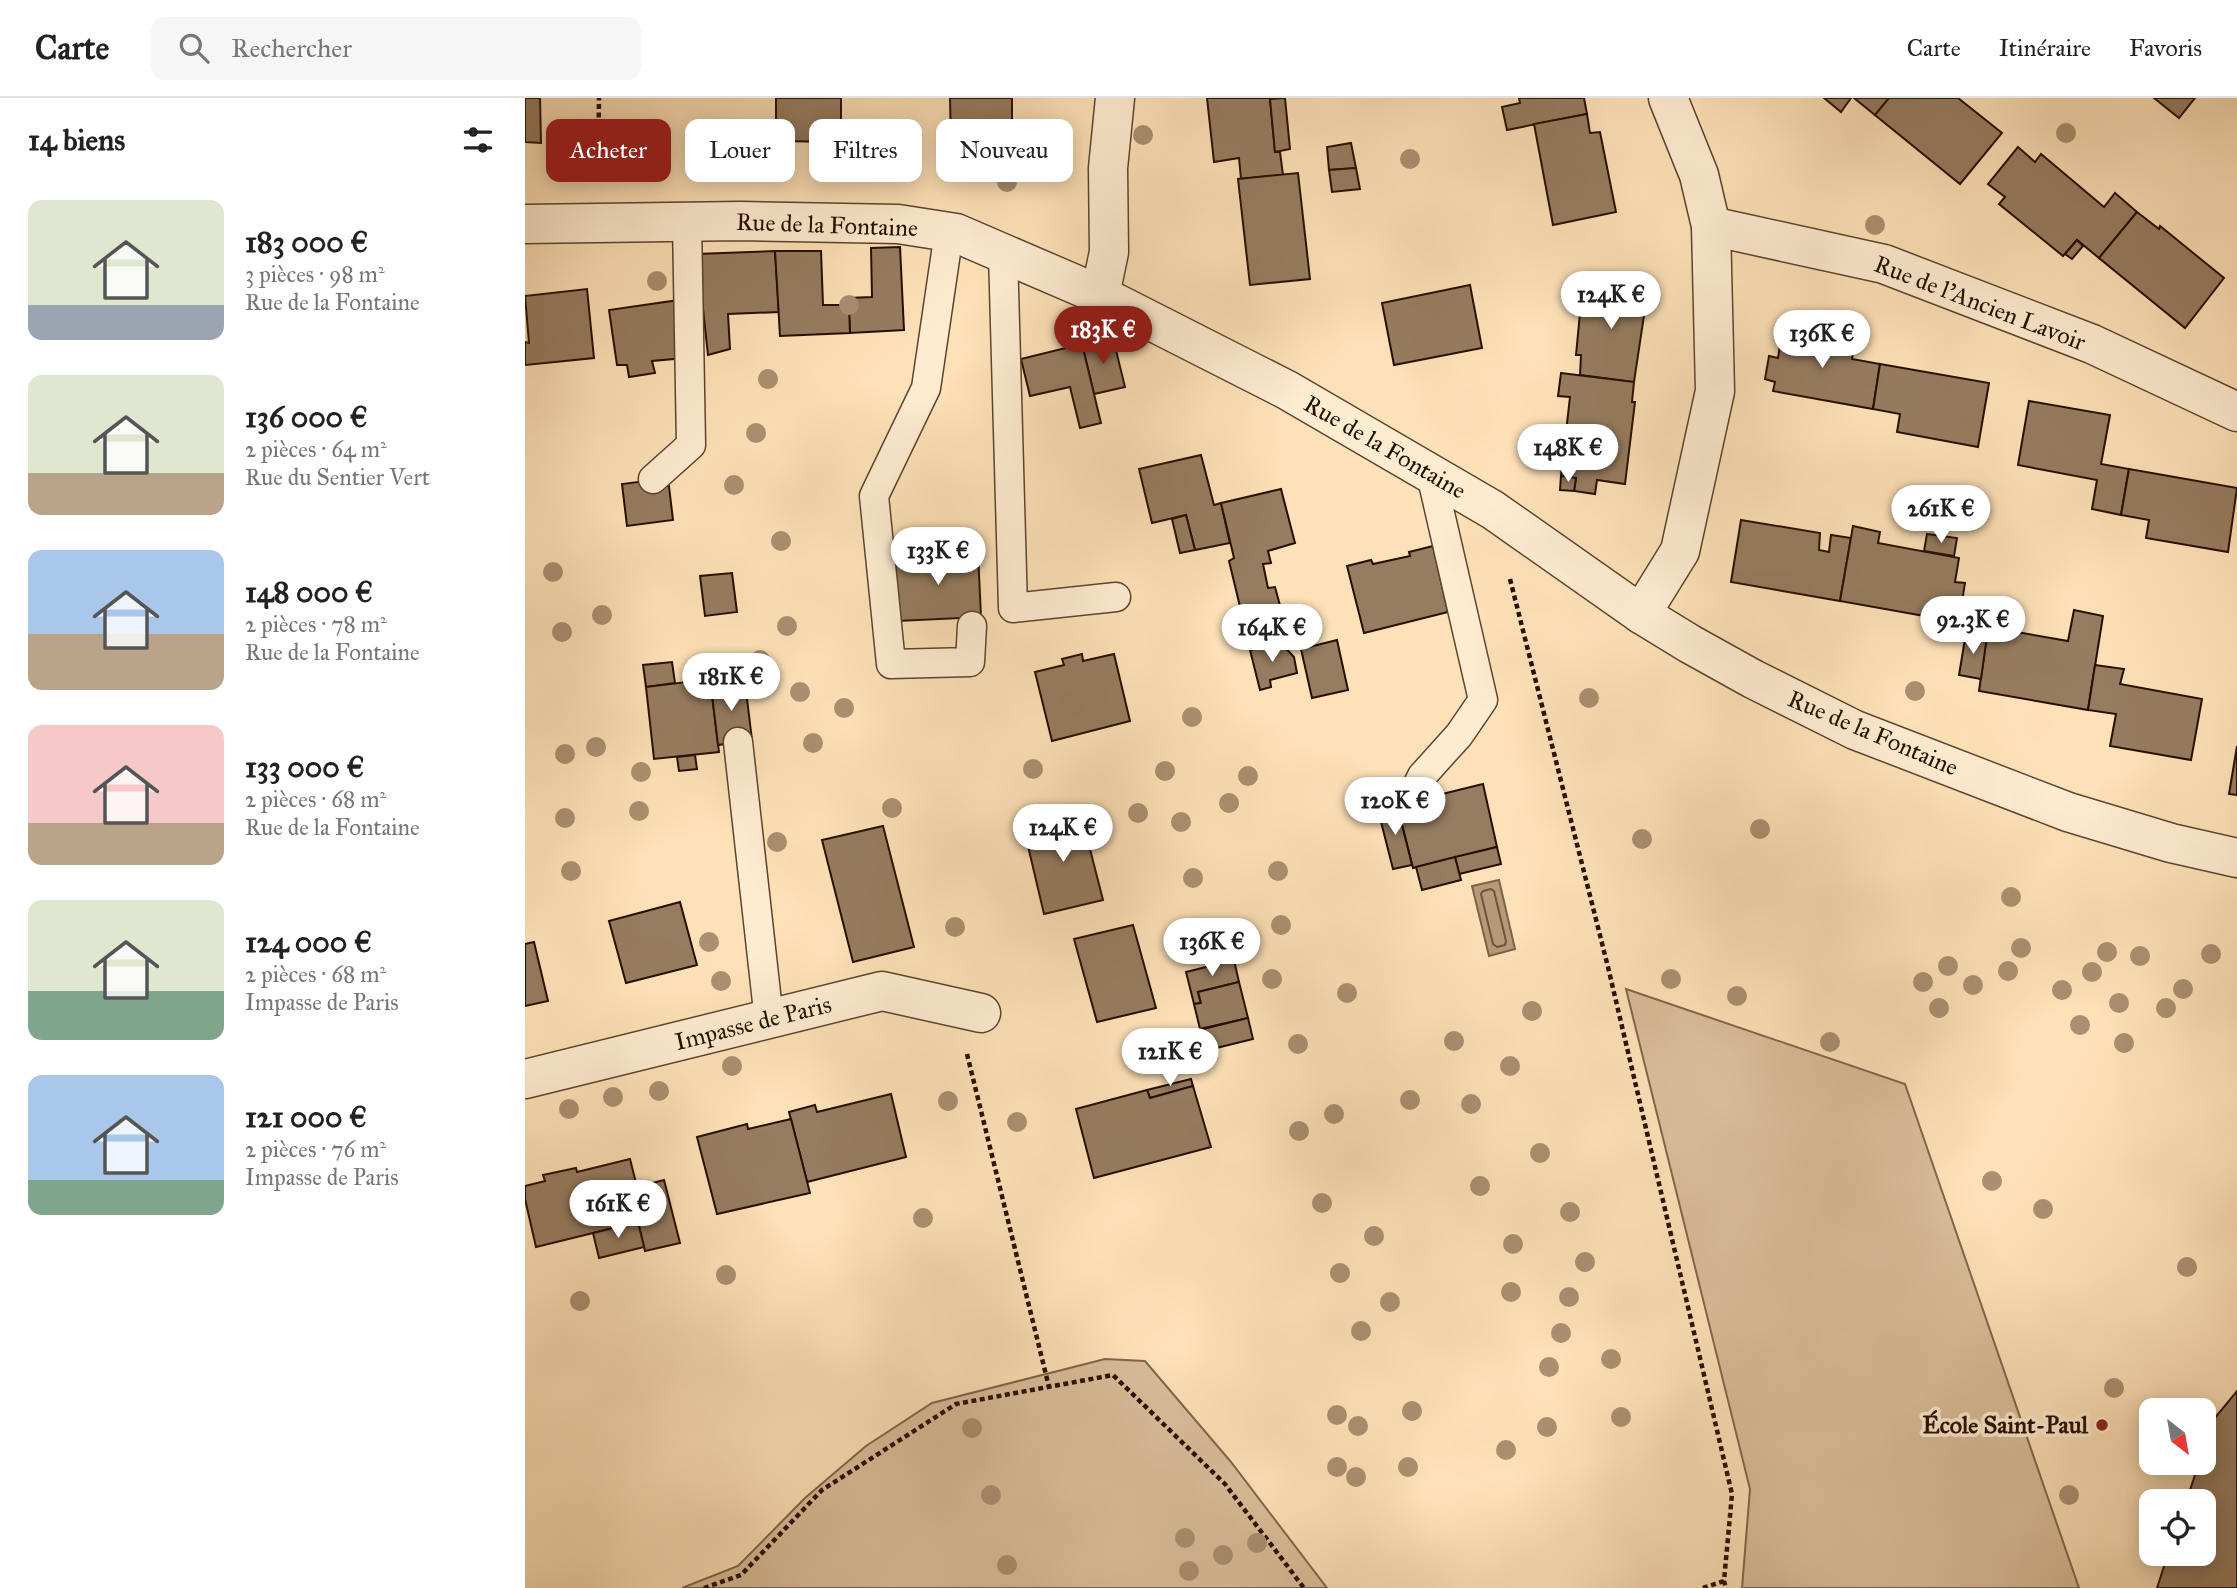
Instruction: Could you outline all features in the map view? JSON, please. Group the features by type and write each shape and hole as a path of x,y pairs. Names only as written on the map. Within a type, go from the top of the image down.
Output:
{"street":[{"path":"1100,295 1109,252 1108,168 1115,98"},
{"path":"1641,614 1681,551 1715,391 1711,226 1699,174 1668,98"},
{"name":"Rue de la Fontaine","path":"525,224 898,224 949,232 1100,295 1287,390 1493,510 1641,614 1753,679 1855,730 2068,812 2171,844 2237,858"},
{"name":"Rue de l'Ancien Lavoir","path":"1711,226 1884,264 2092,344 2237,412"},
{"name":"Impasse de Paris","path":"525,1079 882,991 968,1010"}],"lane":[{"path":"653,480 691,445 687,222"},
{"path":"949,232 926,388 874,496 891,664 970,662 972,625"},
{"path":"1003,253 1013,608 1116,597"},
{"path":"1412,796 1422,776 1459,735 1483,699 1431,474"},
{"path":"738,742 769,1020"}],"path":[{"path":"597,224 599,98"},
{"path":"1510,577 1608,967 1732,1494 1725,1588"},
{"path":"968,1010 1049,1387"},
{"path":"704,1588 741,1575 822,1490 956,1404 1113,1375 1225,1483 1304,1588"},
{"path":"1703,1588 1724,1581"}],"shaded area":[{"path":"1626,989 1905,1084 2079,1588 1742,1588 1750,1489"},
{"path":"1105,1359 1145,1361 1231,1462 1327,1588 682,1588 738,1566 805,1498 866,1446 932,1403"}],"water":[{"path":"1499,880 1515,949 1489,956 1472,886"}],"building":[{"path":"525,98 540,98 541,143 525,142"},
{"path":"776,98 841,98 841,119 809,119 809,142 795,141 795,119 776,119"},
{"path":"950,98 1012,98 1012,119 950,119"},
{"path":"1207,98 1270,98 1275,152 1280,152 1283,175 1241,179 1239,158 1214,162"},
{"path":"1285,98 1290,149 1275,152 1270,99"},
{"path":"1519,98 1584,98 1587,114 1507,130 1502,107 1520,103"},
{"path":"1824,98 1851,98 1841,112"},
{"path":"1854,98 1889,98 1875,115"},
{"path":"1889,98 1958,98 2002,133 1960,184 1875,115"},
{"path":"2154,98 2195,98 2179,118"},
{"path":"1587,114 1590,133 1600,132 1616,212 1553,225 1534,124"},
{"path":"1351,143 1356,168 1329,170 1327,147"},
{"path":"2018,147 2035,162 2041,154 2104,207 2115,193 2137,212 2099,258 2077,240 2063,256 1999,204 2005,197 1988,184"},
{"path":"1356,168 1360,189 1332,192 1329,170"},
{"path":"1298,173 1310,279 1250,285 1238,179"},
{"path":"2137,212 2159,229 2160,226 2224,278 2185,328 2099,258"},
{"path":"2077,240 2083,246 2072,259 2065,254"},
{"path":"900,247 904,330 850,333 848,298 872,297 871,248"},
{"path":"775,251 779,312 728,314 730,349 708,355 697,254"},
{"path":"775,251 821,251 823,305 849,305 850,333 780,336"},
{"path":"1598,272 1618,273 1616,285 1597,283"},
{"path":"1583,282 1648,289 1634,382 1580,375 1581,355 1576,355"},
{"path":"1470,285 1482,348 1394,365 1382,303"},
{"path":"587,289 594,358 525,365 525,342 529,343 525,296"},
{"path":"679,300 685,358 652,361 655,373 629,377 627,365 617,365 609,310"},
{"path":"1783,327 1855,341 1852,359 1880,364 1873,409 1773,391 1775,382 1765,379 1769,356 1778,358"},
{"path":"1113,338 1125,387 1094,394 1082,344"},
{"path":"1082,344 1101,423 1080,428 1070,387 1030,396 1021,359"},
{"path":"1880,364 1989,383 1978,447 1897,432 1900,414 1873,409"},
{"path":"1561,373 1634,382 1632,402 1635,402 1625,484 1597,480 1595,494 1574,491 1576,478 1561,476 1570,397 1558,396"},
{"path":"2029,401 2110,415 2101,464 2129,469 2121,515 2092,509 2097,480 2018,465"},
{"path":"1201,455 1214,505 1221,503 1230,543 1195,550 1186,515 1152,523 1139,469"},
{"path":"2129,469 2237,488 2228,552 2146,538 2149,520 2121,515"},
{"path":"1561,476 1576,478 1574,491 1560,490"},
{"path":"668,478 673,520 627,526 622,484"},
{"path":"1281,489 1295,543 1268,551 1271,563 1263,564 1268,588 1275,587 1281,609 1243,619 1229,561 1234,558 1221,503"},
{"path":"1186,515 1195,550 1180,553 1172,519"},
{"path":"1741,520 1820,533 1819,550 1829,552 1831,535 1851,538 1840,601 1731,582"},
{"path":"1853,526 1880,532 1878,543 1959,558 1955,582 1965,583 1960,614 1949,613 1947,620 1840,601"},
{"path":"1927,534 1957,538 1954,556 1924,551"},
{"path":"1433,546 1448,612 1364,633 1347,566 1371,560 1373,564 1410,556 1409,552"},
{"path":"978,552 981,617 898,621 895,557"},
{"path":"732,573 737,612 705,616 700,576"},
{"path":"2074,610 2103,616 2088,710 1979,691 1988,627 2068,641"},
{"path":"1966,633 1987,636 1981,679 1959,675"},
{"path":"1337,640 1348,690 1312,698 1301,649"},
{"path":"1280,642 1294,657 1297,673 1270,680 1271,687 1260,690 1250,650"},
{"path":"1082,654 1083,661 1114,654 1130,721 1052,741 1035,672 1064,665 1062,659"},
{"path":"672,662 675,683 646,687 643,665"},
{"path":"2095,665 2124,669 2120,684 2202,699 2191,760 2110,746 2116,714 2088,710"},
{"path":"718,669 720,686 711,686 710,679 693,681 692,673"},
{"path":"710,679 719,752 654,759 646,687"},
{"path":"745,682 752,740 718,745 711,686"},
{"path":"2237,746 2237,795 2229,794"},
{"path":"695,755 697,769 679,771 677,757"},
{"path":"1483,784 1497,847 1413,868 1396,801 1430,792 1430,797"},
{"path":"1397,805 1412,865 1393,869 1378,810"},
{"path":"1081,814 1103,900 1044,914 1024,829"},
{"path":"883,826 914,947 853,962 822,840"},
{"path":"1497,847 1501,864 1459,874 1455,857"},
{"path":"1455,857 1461,880 1422,890 1416,867"},
{"path":"680,902 697,965 626,983 609,921"},
{"path":"1133,925 1156,1008 1097,1022 1074,939"},
{"path":"534,942 548,1001 525,1006 525,944"},
{"path":"1234,960 1239,982 1198,992 1201,1003 1194,1004 1186,972"},
{"path":"1239,982 1248,1018 1200,1029 1194,1004 1201,1003 1198,992"},
{"path":"1248,1018 1253,1039 1196,1053 1191,1032"},
{"path":"1191,1079 1193,1086 1150,1098 1147,1090"},
{"path":"1193,1086 1211,1147 1094,1178 1076,1109 1147,1090 1150,1098"},
{"path":"891,1094 906,1157 807,1182 789,1112 815,1105 817,1112"},
{"path":"791,1119 810,1193 717,1214 697,1137 747,1124 748,1129"},
{"path":"630,1159 637,1187 664,1180 680,1243 645,1251 638,1222 536,1247 525,1199 525,1186 545,1181 543,1175 576,1168 577,1172"},
{"path":"638,1222 644,1247 599,1258 593,1233"},
{"path":"2237,1391 2237,1588 2157,1588 2164,1566 2216,1566 2216,1489 2190,1489 2195,1475 2216,1475 2216,1417"}],"place":[{"name":"École Saint-Paul","path":"2102,1425"}]}
